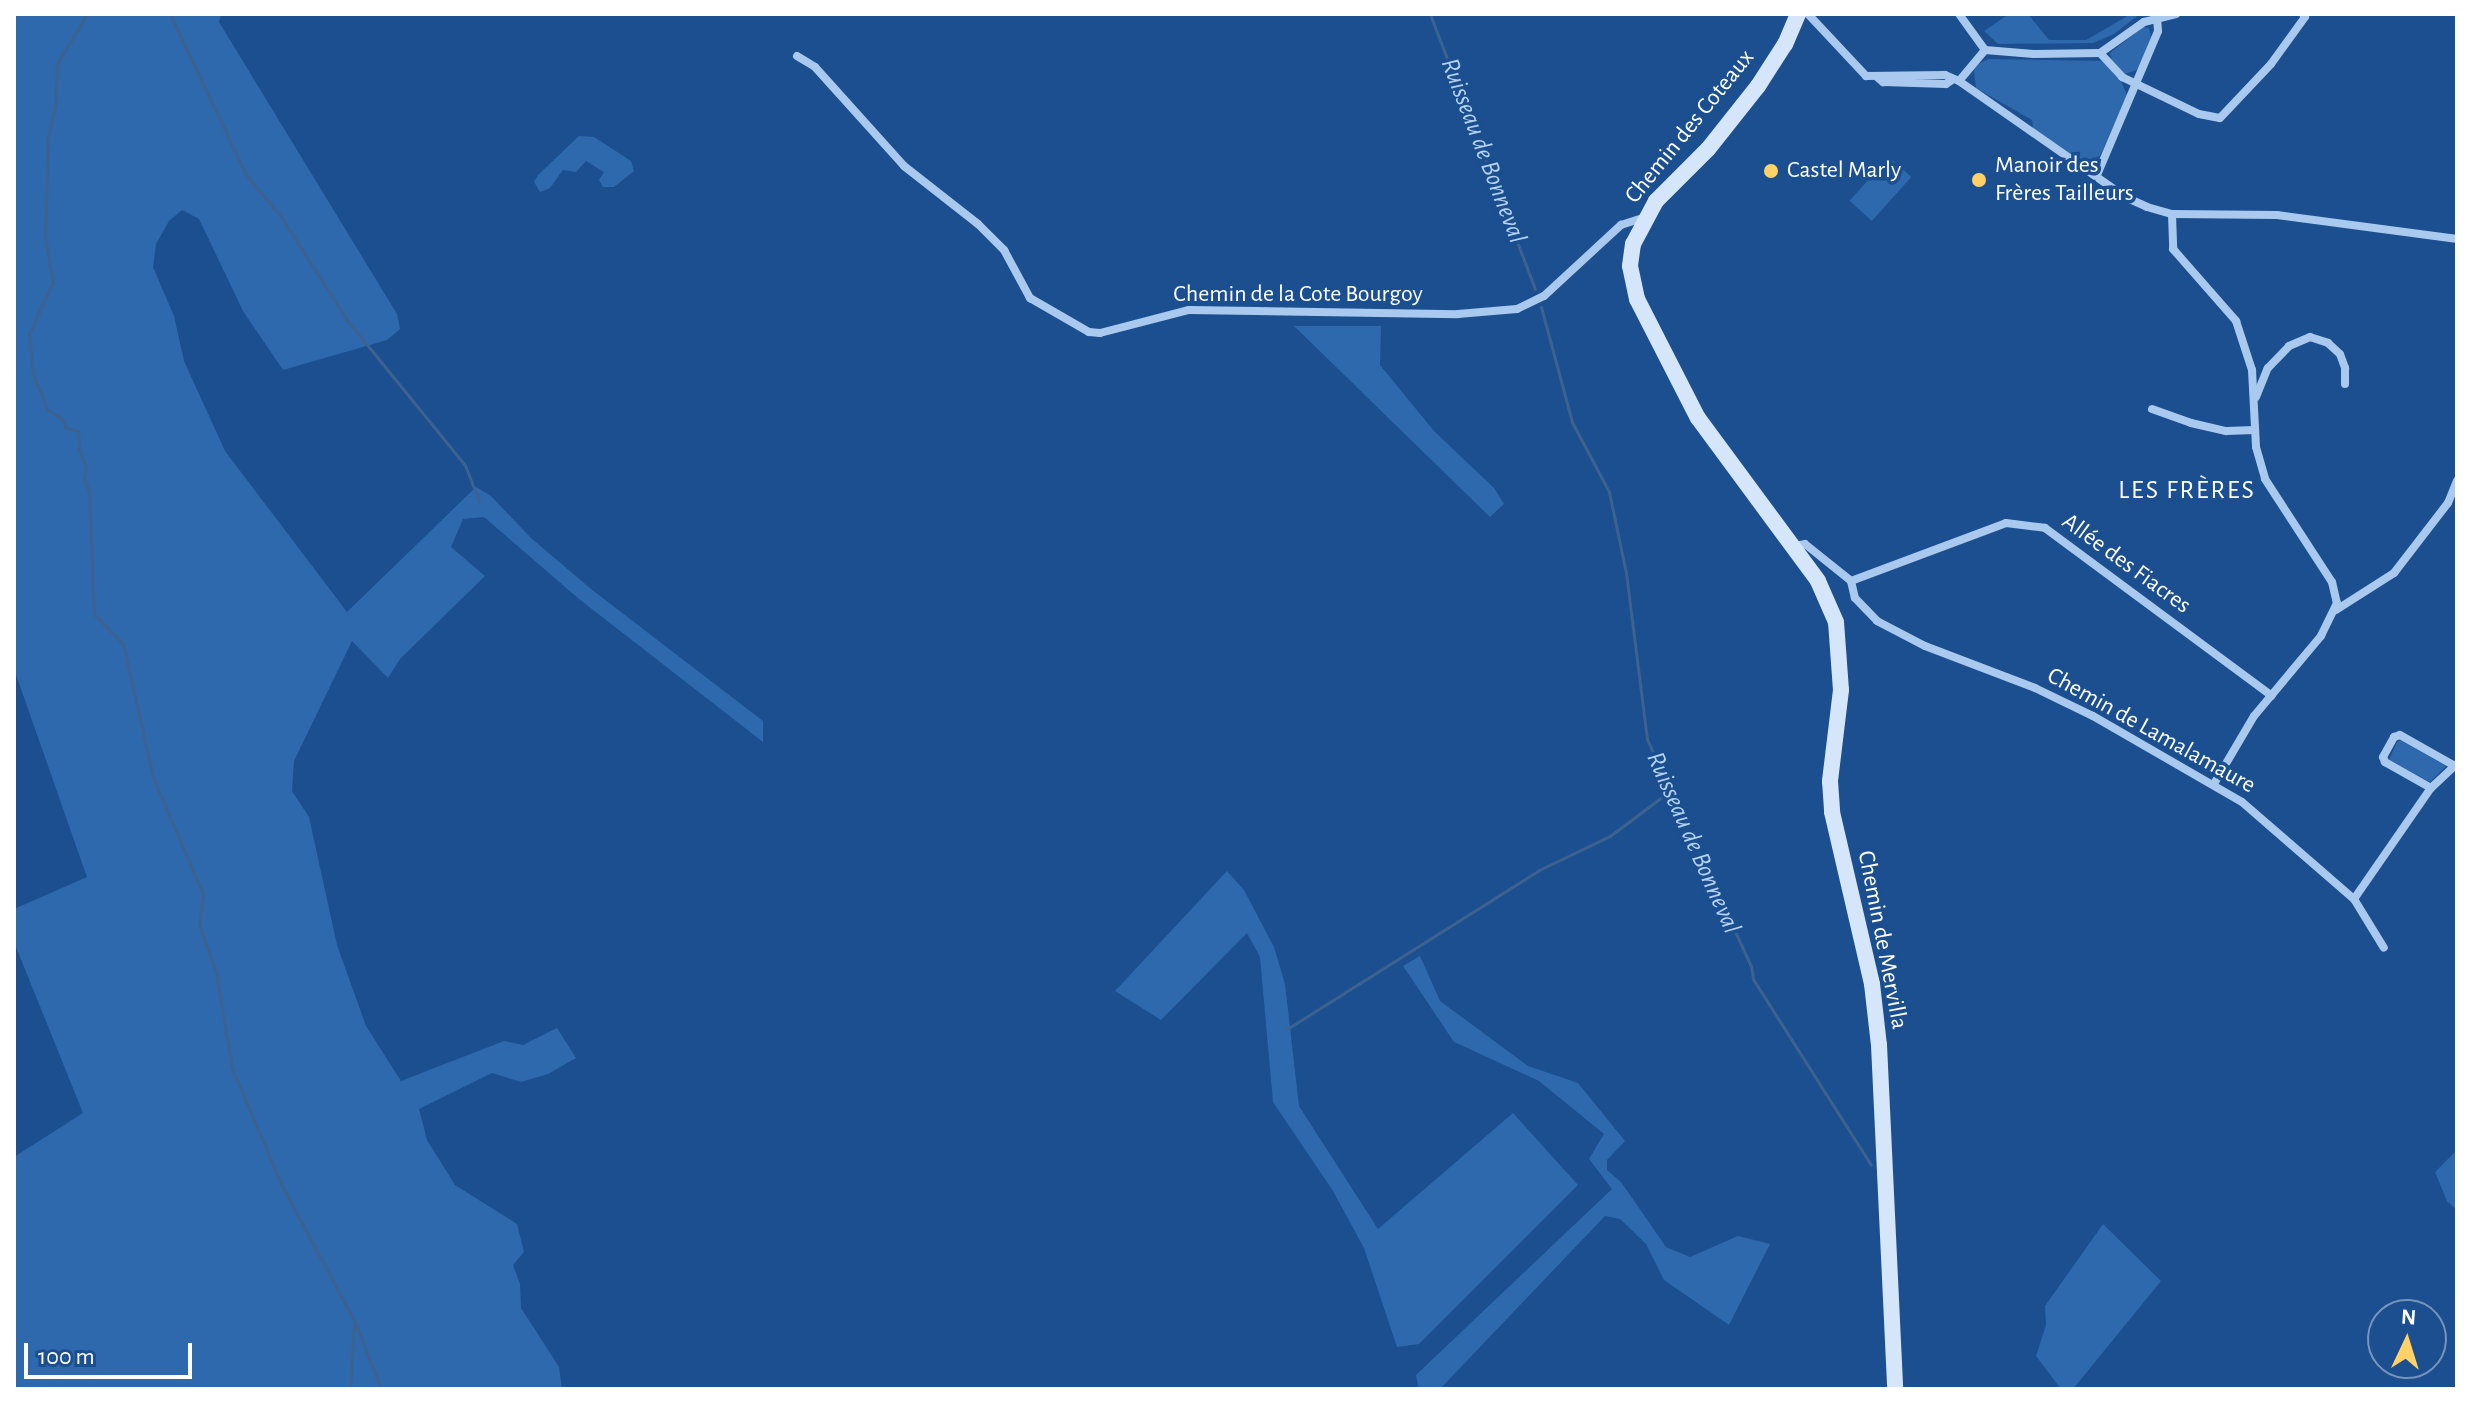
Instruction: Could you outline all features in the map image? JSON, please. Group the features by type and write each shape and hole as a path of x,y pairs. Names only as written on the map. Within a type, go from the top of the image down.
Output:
{"street":[{"name":"Chemin des Coteaux","path":"1798,14 1785,44 1758,86 1646,217 1630,254 1631,278 1637,299 1698,418 1828,599"},
{"path":"1808,14 1866,76 1945,75 2097,175 2125,197 2172,214 2277,215 2457,239"},
{"path":"1959,14 1985,50 2034,54 2100,53 2157,15 2176,14"},
{"path":"2100,53 2122,77 2199,114 2220,118 2271,64 2305,17 2303,14"},
{"path":"2097,175 2158,31 2157,15"},
{"path":"1955,80 1985,50"},
{"name":"Chemin de la Cote Bourgoy","path":"797,56 815,67 904,166 995,241 1030,298 1089,332 1100,333 1189,310 1458,314 1517,309 1544,296 1621,225 1646,217"},
{"path":"2172,214 2173,249 2236,321 2252,370 2256,447 2265,479 2332,582 2336,610"},
{"path":"2254,402 2268,368 2289,346 2310,337 2328,343 2340,354 2345,368 2345,384"},
{"path":"2152,409 2226,431 2255,430"},
{"path":"2214,784 2230,753 2321,636 2336,610 2394,573 2448,503 2457,481"},
{"name":"Allée des Fiacres","path":"1851,581 2006,523 2045,528 2272,696"},
{"name":"Chemin de Lamalamaure","path":"1792,546 1805,544 1851,581 1855,598 1877,621 1925,646 2047,693 2214,784 2273,827 2354,899 2384,948"},
{"name":"Chemin de Mervilla","path":"1828,599 1836,622 1841,667 1830,781 1832,812 1872,984 1879,1045 1895,1389"},
{"path":"2354,899 2431,788 2456,765 2400,735 2394,737 2383,757 2385,762 2431,788"}],"shaded area":[{"path":"14,14 221,14 219,22 397,314 400,329 387,340 283,370 243,311 199,219 182,210 169,221 156,244 153,267 174,316 184,361 225,451 347,612 476,487 491,496 531,538 591,589 763,721 763,742 579,599 484,517 463,519 451,547 485,576 400,659 388,678 352,641 294,761 292,791 309,817 337,945 366,1026 401,1081 504,1041 523,1045 557,1028 576,1058 548,1074 521,1082 492,1073 419,1109 427,1140 455,1185 517,1224 524,1252 513,1265 520,1284 521,1308 559,1367 562,1389 14,1389 14,1157 83,1113 14,942 14,909 87,877 14,669"},
{"path":"2009,14 2028,14 2049,40 2086,40 2131,14 2140,14 2114,34 2093,43 1998,44 1984,31"},
{"path":"2143,27 2149,28 2151,37 2139,69 2125,74 2112,61 2110,53"},
{"path":"1988,59 2102,61 2120,79 2127,95 2100,156 2085,162 2078,159 2033,128 2032,120 1976,88 1974,71 1977,65"},
{"path":"579,136 594,137 631,161 634,171 614,187 603,187 599,180 604,172 586,161 576,172 563,170 550,188 540,192 534,182 538,175"},
{"path":"1889,157 1911,177 1872,221 1850,201"},
{"path":"1294,326 1381,326 1380,365 1434,431 1494,488 1504,504 1490,517"},
{"path":"2401,740 2446,766 2430,782 2389,760 2397,742"},
{"path":"1227,871 1244,890 1274,947 1285,984 1299,1106 1378,1229 1513,1113 1578,1185 1419,1344 1397,1347 1364,1248 1333,1191 1273,1102 1260,957 1247,933 1161,1020 1115,991"},
{"path":"1420,956 1440,1001 1528,1066 1578,1083 1625,1141 1607,1160 1607,1170 1621,1182 1666,1247 1690,1257 1738,1236 1770,1244 1729,1325 1664,1280 1646,1244 1620,1219 1605,1216 1440,1389 1419,1389 1416,1375 1612,1189 1589,1159 1604,1134 1539,1081 1454,1042 1403,966"},
{"path":"2457,1150 2457,1210 2447,1201 2435,1172"},
{"path":"2103,1224 2161,1281 2073,1389 2061,1389 2036,1356 2046,1325 2045,1306"}],"waterway":[{"path":"87,14 57,64 56,101 48,140 45,236 53,282 29,334 33,374 47,409 62,419 66,428 78,431 79,449 86,467 84,479 89,491 94,614 123,644 153,777 203,894 199,925 216,973 232,1068 281,1184 354,1320 381,1389"},
{"path":"170,14 245,173 282,218 347,320 465,465 479,501"},
{"name":"Ruisseau de Bonneval","path":"1430,14 1535,289"},
{"name":"Ruisseau de Bonneval","path":"1541,307 1572,422 1609,492 1626,573 1647,739 1751,966 1753,979 1871,1165"},
{"path":"1287,1029 1539,870 1610,836 1670,791"},
{"path":"350,1389 354,1325"}],"place":[{"name":"Castel Marly","path":"1771,171"},
{"name":"Manoir des Frères Tailleurs","path":"1979,180"}],"district":[{"name":"LES FRÈRES","path":"2187,491"}]}
